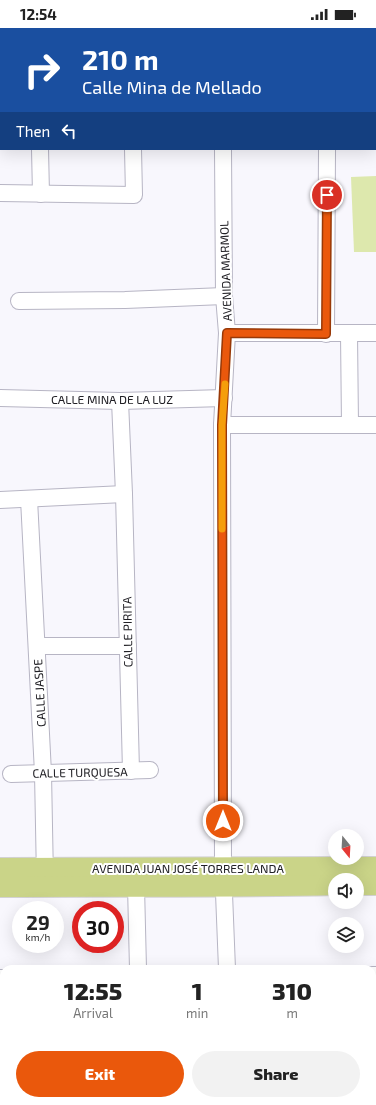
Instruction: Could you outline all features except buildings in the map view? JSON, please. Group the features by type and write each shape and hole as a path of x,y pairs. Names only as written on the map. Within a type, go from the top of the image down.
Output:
{"main road":[{"name":"AVENIDA JUAN JOSÉ TORRES LANDA","path":"0,868 45,877 136,886 376,867"},
{"name":"AVENIDA JUAN JOSÉ TORRES LANDA","path":"0,887 45,877 224,878 328,885"},
{"path":"364,885 376,885"}],"street":[{"path":"40,150 41,194"},
{"path":"0,193 134,195 133,150"},
{"name":"AVENIDA MARMOL","path":"223,150 224,296 227,333 222,425 224,878 227,965"},
{"path":"326,334 327,150"},
{"path":"19,301 125,300 224,296"},
{"path":"227,333 376,333"},
{"path":"349,334 350,425"},
{"name":"CALLE MINA DE LA LUZ","path":"0,398 120,401 224,398"},
{"name":"CALLE PIRITA","path":"120,401 124,494 131,771"},
{"path":"222,425 376,425"},
{"path":"0,500 124,494"},
{"name":"CALLE JASPE","path":"29,499 43,773 45,877"},
{"path":"37,646 128,646"},
{"name":"CALLE TURQUESA","path":"11,774 150,770"},
{"path":"136,886 138,965"}],"green space":[{"path":"376,176 376,252 354,252 351,177"}],"slow traffic":[{"path":"222,529 222,425 225,384"}],"route":[{"path":"223,821 222,425 227,333 326,334 327,195"}]}
